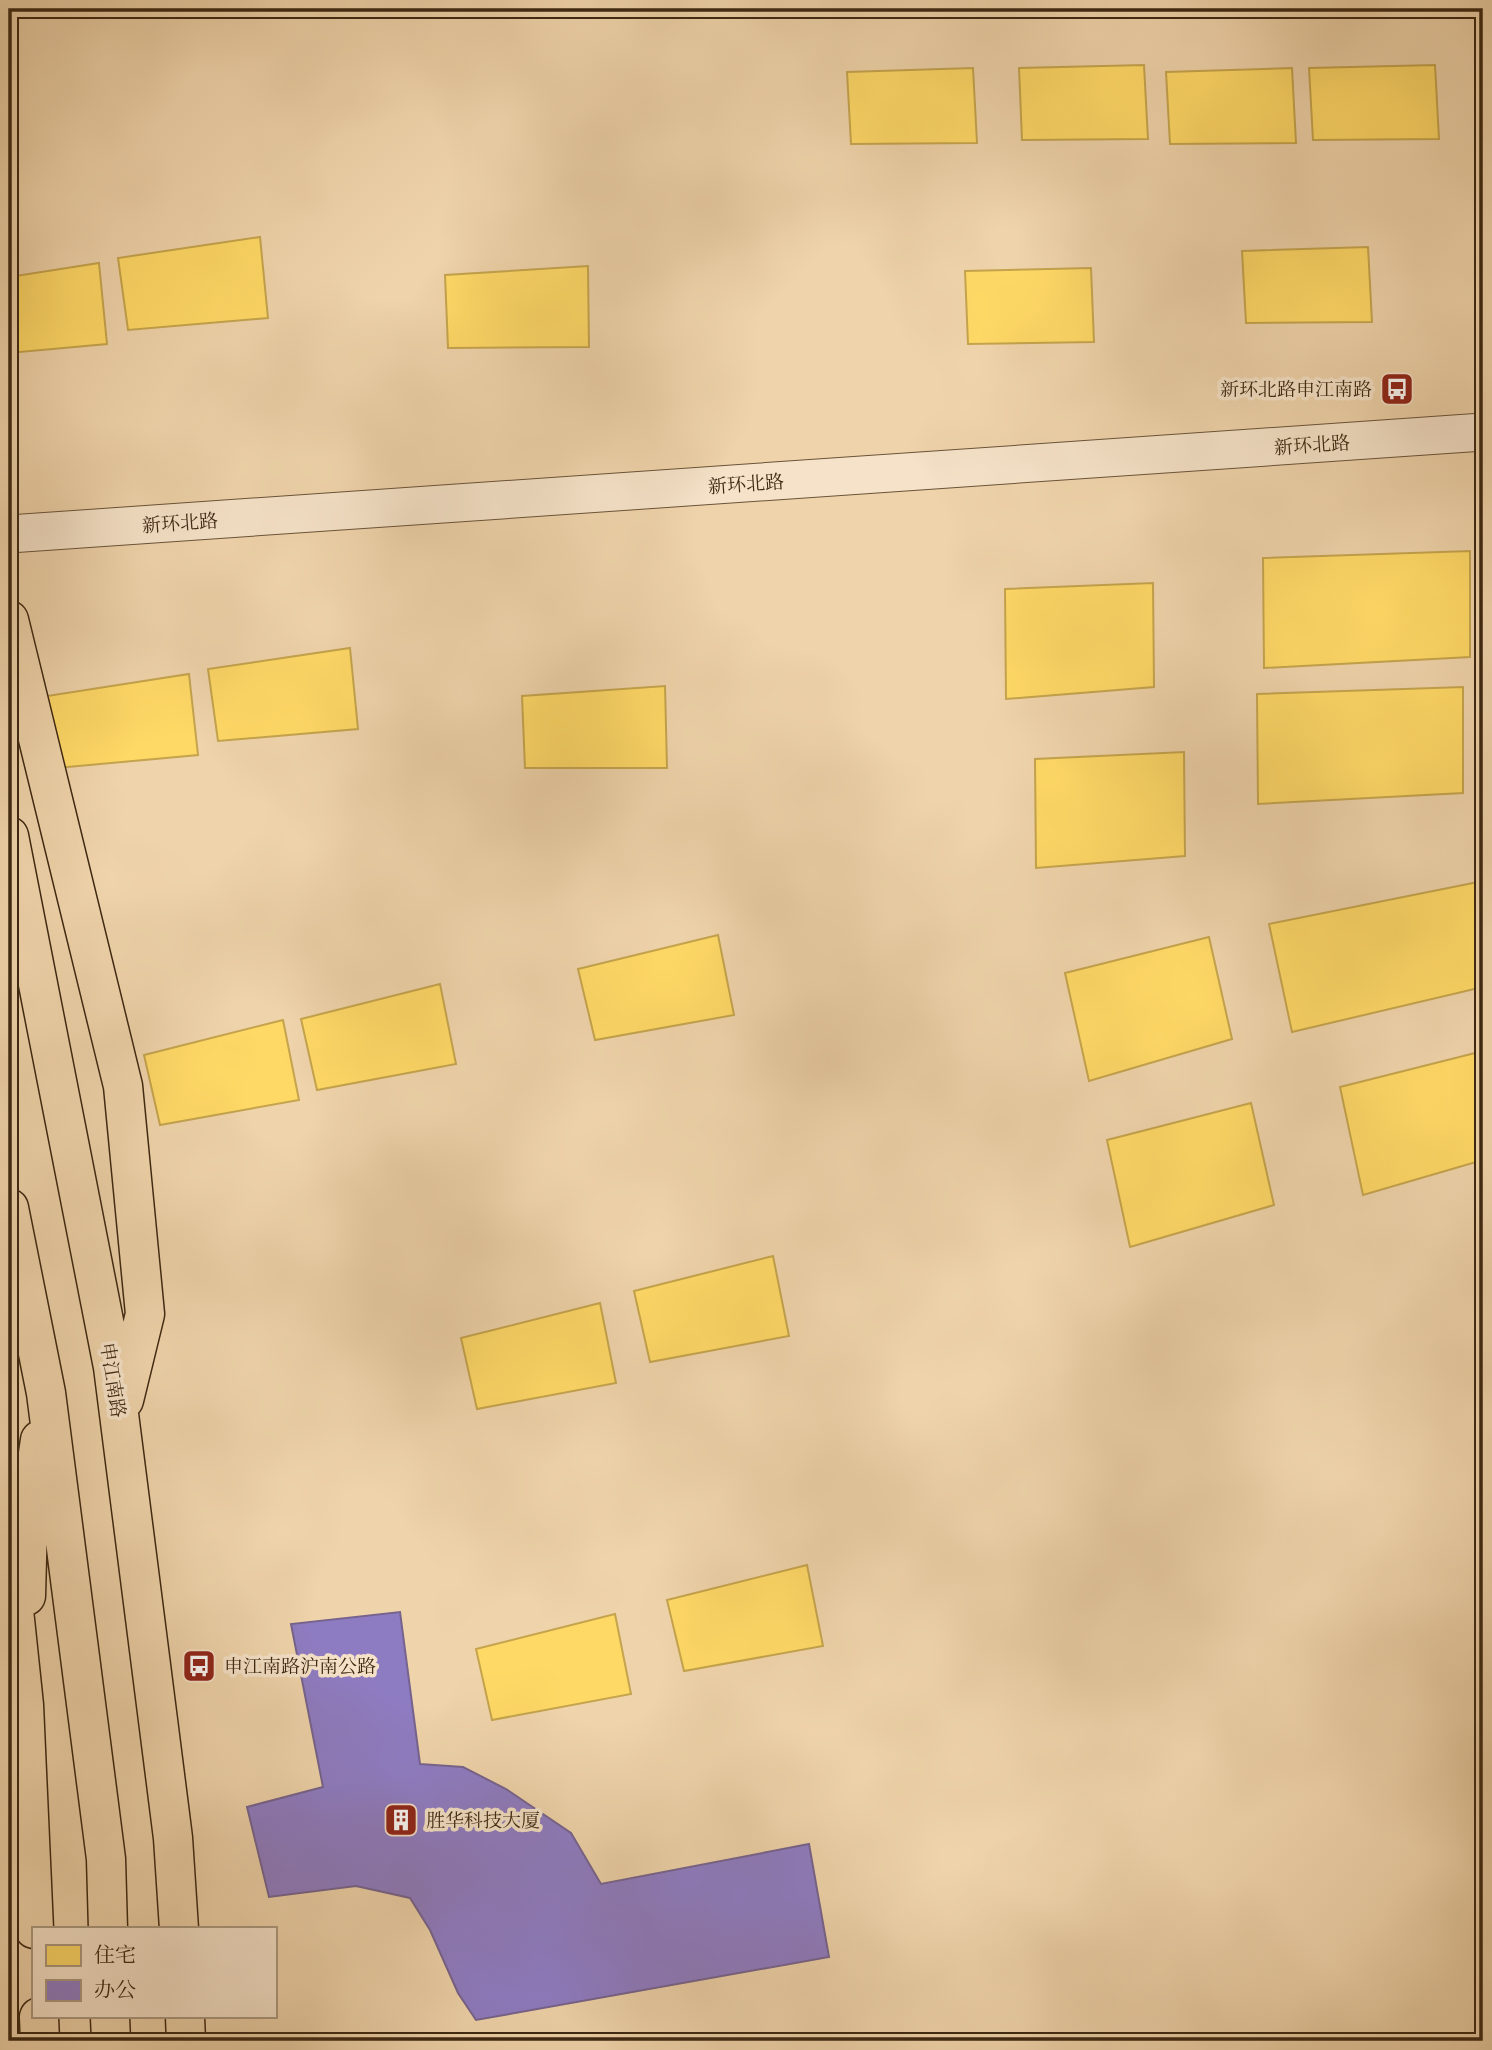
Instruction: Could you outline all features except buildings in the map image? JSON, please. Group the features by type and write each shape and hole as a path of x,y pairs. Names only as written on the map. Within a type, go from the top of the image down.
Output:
{"main road":[{"path":"9,620 122,1086 145,1314 119,1419"},
{"name":"申江南路","path":"9,836 113,1367 173,1838 179,1927"},
{"path":"9,1208 46,1393 106,1859 108,1927"},
{"path":"24,1705 27,1521 46,1393"},
{"path":"9,1563 24,1705 34,1927"},
{"path":"39,2018 40,2041"},
{"path":"110,2018 111,2041"},
{"path":"185,2018 186,2041"}],"street":[{"name":"新环北路","path":"9,534 1483,432"}],"place":[{"name":"新环北路申江南路","path":"1397,389"},
{"name":"申江南路沪南公路","path":"199,1666"},
{"name":"胜华科技大厦","path":"401,1820"}]}
